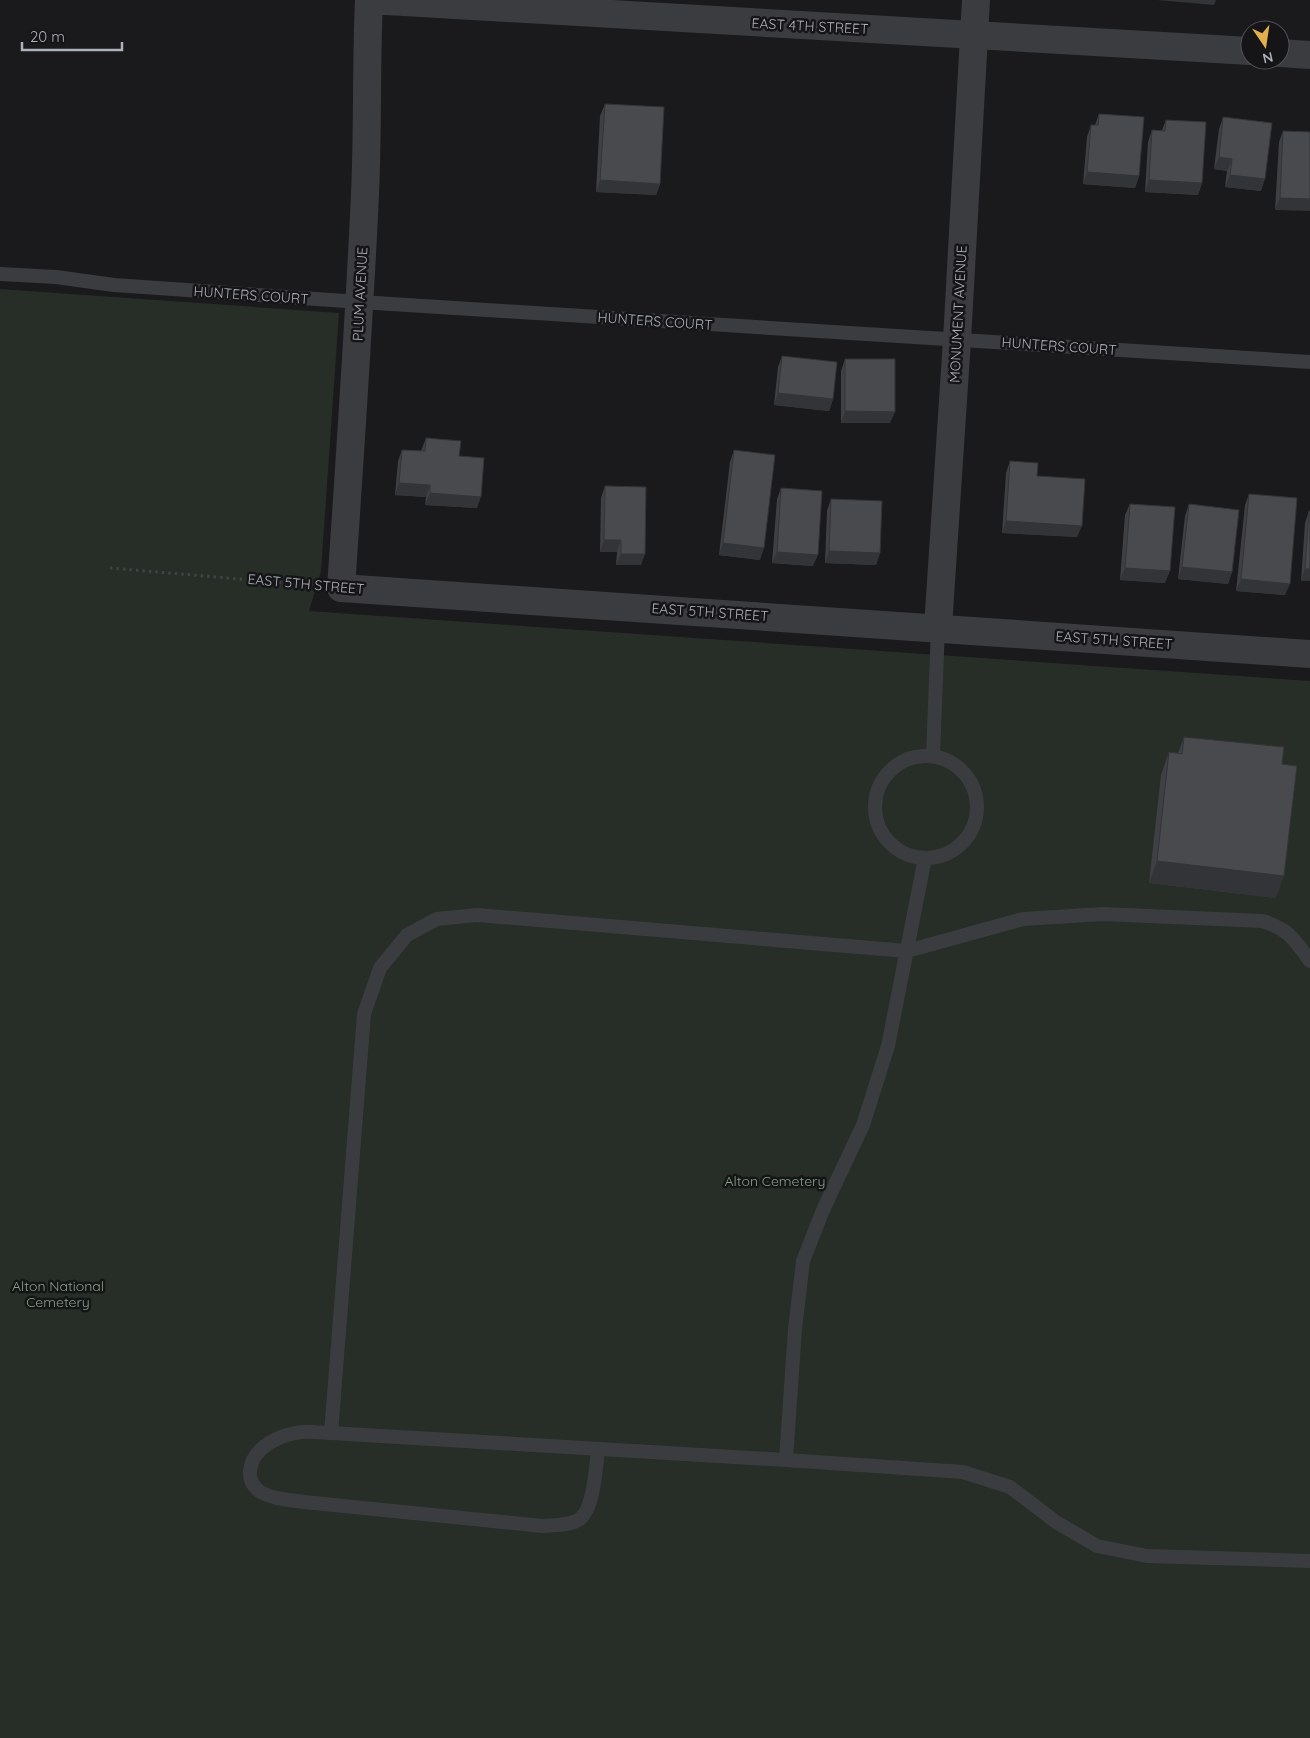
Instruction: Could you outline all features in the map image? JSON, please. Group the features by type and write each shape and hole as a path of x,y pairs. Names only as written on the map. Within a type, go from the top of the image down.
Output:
{"street":[{"name":"EAST 4TH STREET","path":"369,0 1240,50"},
{"name":"PLUM AVENUE","path":"341,588 360,302 365,190 366,61 369,0"},
{"name":"MONUMENT AVENUE","path":"938,627 957,340 976,0"},
{"path":"1290,54 1310,55"},
{"name":"EAST 5TH STREET","path":"341,588 938,627 1310,654"}],"lane":[{"name":"HUNTERS COURT","path":"0,274 56,277 114,285 360,302 1310,362"},
{"path":"933,756 938,627"},
{"path":"933,756 948,761 963,771 968,778 977,802 976,819 969,835 958,848 942,856 925,858 909,855 894,847 883,835 876,820 875,804 879,788 888,773 900,763 916,757 933,756"},
{"path":"786,1460 795,1329 803,1260 823,1210 862,1125 888,1046 925,858"},
{"path":"331,1433 364,1014 380,968 407,935 437,920 476,915 907,951 1023,919 1103,914 1262,922 1280,927 1293,938 1310,961"},
{"path":"598,1449 591,1498 581,1518 567,1524 542,1526 304,1502 274,1497 260,1492 253,1484 250,1474 251,1463 258,1451 277,1439 301,1432 331,1433 786,1460 963,1472 1010,1487 1056,1522 1097,1546 1146,1556 1310,1561"}],"path":[{"name":"EAST 5TH STREET","path":"110,568 341,588"}],"green space":[{"name":"Alton Cemetery","path":"0,289 339,313 321,571 309,611 1310,681 1310,1738 0,1738"}],"building":[{"path":"605,104 664,107 660,184 600,180"},
{"path":"1099,114 1144,117 1139,176 1087,172 1091,125 1098,125"},
{"path":"1223,117 1272,123 1265,179 1230,175 1232,159 1219,157"},
{"path":"1166,120 1206,122 1202,183 1149,180 1152,130 1165,131"},
{"path":"1283,131 1310,132 1310,199 1280,198"},
{"path":"782,356 837,362 833,399 778,393"},
{"path":"845,359 895,359 895,412 845,411"},
{"path":"426,438 461,441 459,456 484,458 481,497 430,493 430,485 399,483 402,450 425,451"},
{"path":"734,450 775,455 764,548 723,543"},
{"path":"1010,461 1038,463 1037,476 1085,479 1082,526 1006,521"},
{"path":"605,486 646,487 645,554 621,554 621,540 604,540"},
{"path":"781,488 822,491 818,555 777,552"},
{"path":"1249,494 1297,498 1290,584 1241,579"},
{"path":"831,499 882,501 880,553 829,551"},
{"path":"1130,504 1175,507 1170,571 1125,568"},
{"path":"1189,504 1239,510 1232,572 1182,567"},
{"path":"1309,511 1310,569 1305,569"},
{"path":"1184,737 1284,747 1282,764 1297,766 1284,876 1157,861 1169,752 1182,754"}],"park label":[{"name":"Alton National Cemetery","path":"58,1294"}]}
